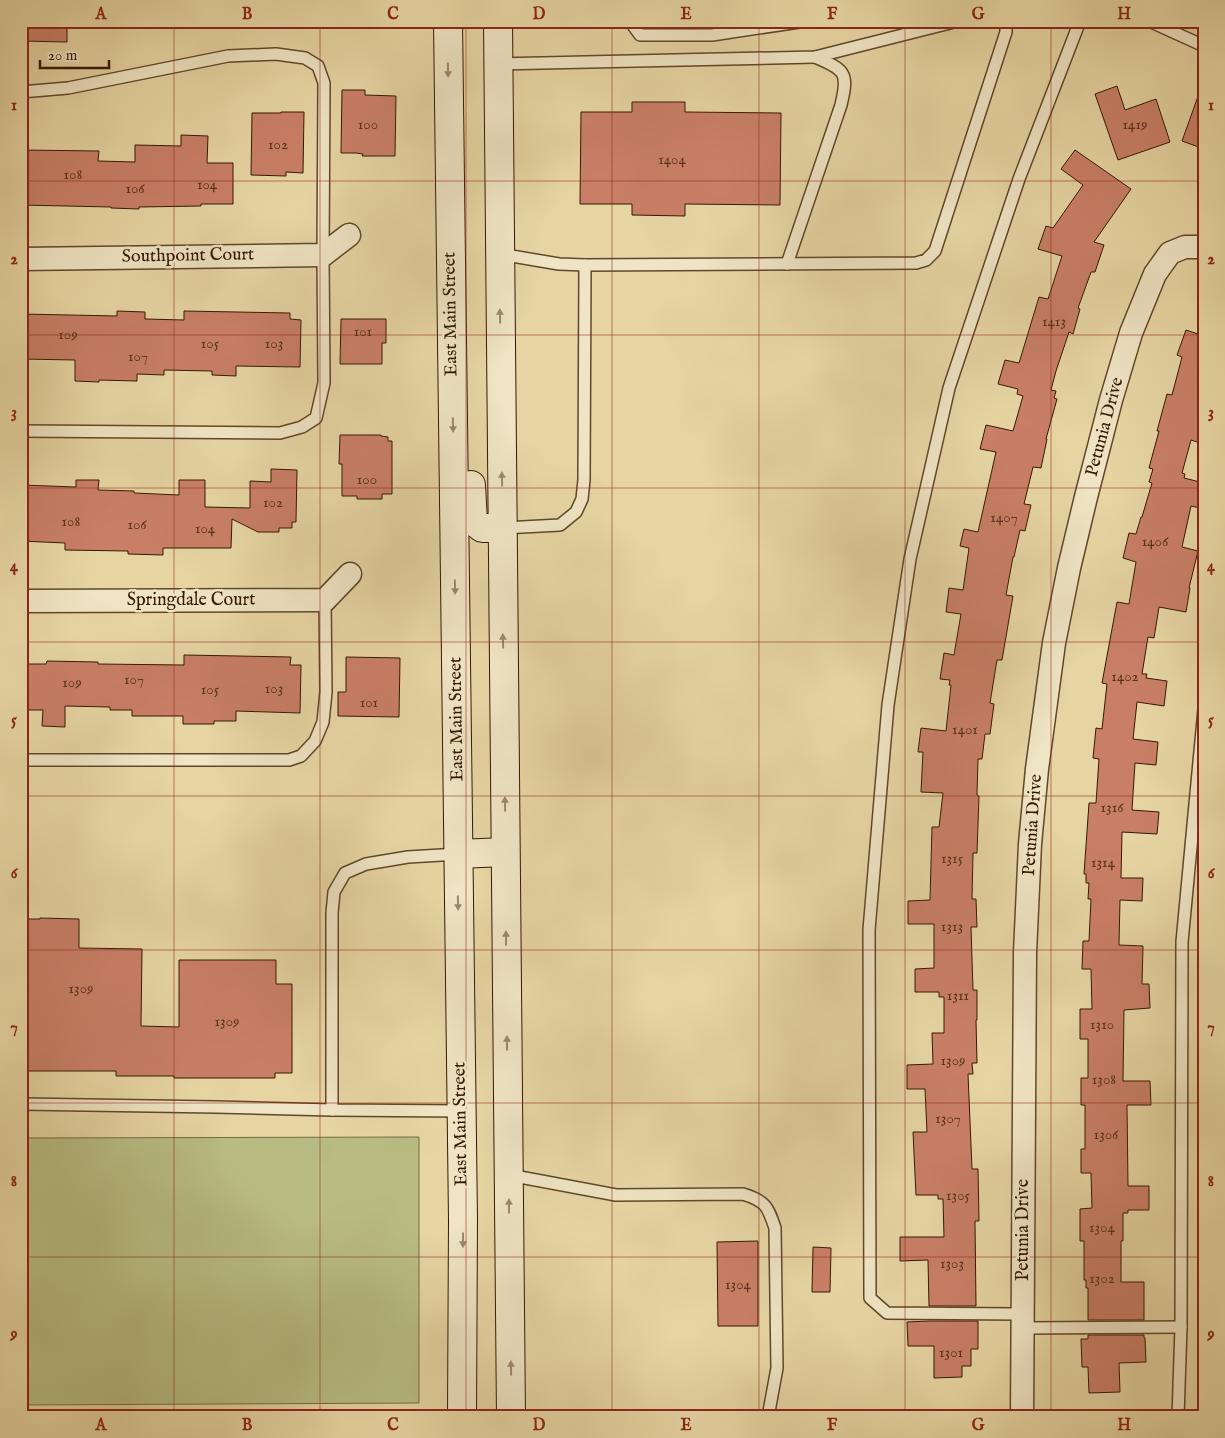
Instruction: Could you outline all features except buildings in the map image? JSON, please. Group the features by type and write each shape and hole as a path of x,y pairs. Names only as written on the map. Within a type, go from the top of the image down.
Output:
{"main road":[{"name":"East Main Street","path":"448,21 461,1111 462,1417"},
{"path":"498,21 511,1417"},
{"path":"451,257 461,308 469,375 473,521 482,528 502,528"},
{"path":"458,854 506,852"}],"street":[{"path":"323,255 349,235"},
{"name":"Petunia Drive","path":"1022,1417 1025,953 1037,769 1054,643 1069,568 1111,400 1131,333 1155,274 1170,254 1185,247 1204,247"},
{"name":"Southpoint Court","path":"21,259 323,255"},
{"path":"325,600 350,574"},
{"name":"Springdale Court","path":"21,601 325,600"}],"lane":[{"path":"631,21 640,36 655,36 712,34 806,21"},
{"path":"498,64 815,57 958,21"},
{"path":"500,254 559,264 585,265 916,263 926,260 935,251 1006,32 1006,21"},
{"path":"1080,21 1019,179 949,388 910,559 888,705 869,930 870,1298 887,1313 1023,1321 1181,1327"},
{"path":"1150,21 1204,46"},
{"path":"21,92 68,88 228,56 276,54 305,58 318,66 324,83 324,383 316,418 302,427 280,433 21,431"},
{"path":"787,264 846,87 843,74 837,66 815,57"},
{"path":"502,528 560,525 576,512 582,500 584,480 585,265"},
{"path":"21,760 289,760 301,756 315,741 323,722 326,692 325,600"},
{"path":"1178,1417 1181,1327 1182,942 1204,709"},
{"path":"332,1110 332,913 334,892 345,873 366,864 408,857 458,854"},
{"path":"21,1104 461,1111"},
{"path":"508,1175 616,1195 743,1194 754,1198 768,1208 775,1228 777,1368 768,1417"}],"green space":[{"path":"419,1137 419,1403 21,1405 21,1138"}]}
